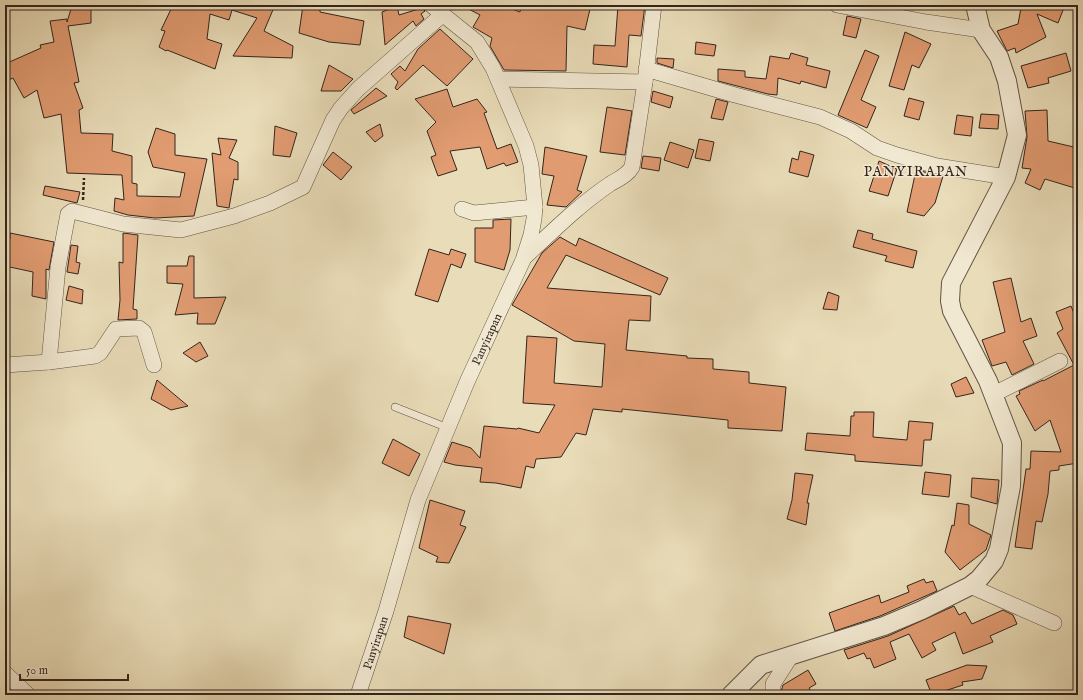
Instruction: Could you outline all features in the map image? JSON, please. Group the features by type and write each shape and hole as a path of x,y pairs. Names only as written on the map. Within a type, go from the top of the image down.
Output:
{"street":[{"path":"523,260 565,219 591,197 628,174 632,167 646,75 654,5"},
{"path":"837,5 926,22 981,30"},
{"path":"731,695 761,665 818,645 884,626 935,604 970,586 988,570 997,554 1011,486 1012,440 994,394 956,321 952,311 950,292 951,283 1006,177 1017,135 1015,114 1007,81 998,57 981,30 975,5"},
{"path":"49,362 58,268 68,214 72,211 123,224 181,230 234,216 293,193 305,184 334,118 354,93 436,10"},
{"name":"Panyirapan","path":"358,695 388,604 418,500 448,428 523,260 531,235 535,207 531,165 526,146 488,57 477,42 436,10"},
{"path":"498,79 646,75 736,95 820,117 851,131 877,148 897,155 937,166 1006,177"},
{"path":"462,208 474,213 535,207"},
{"path":"5,365 49,362 95,356 100,353 116,329 139,328 144,332 154,365"},
{"path":"994,394 1060,361"},
{"path":"970,586 1054,623"},
{"path":"773,690 773,684 790,656"},
{"path":"5,673 28,695"}],"lane":[{"path":"395,407 448,428"}],"path":[{"path":"82,213 84,178"}],"building":[{"path":"173,5 275,5 264,31 293,46 292,58 233,56 257,18 232,10 229,20 210,14 207,39 222,44 215,69 167,50 166,51 159,47 165,31 161,30"},
{"path":"303,5 320,5 320,12 364,21 360,45 329,42 299,33"},
{"path":"461,5 502,5 520,12 521,5 591,5 585,30 567,26 566,71 504,70 490,46 492,38 473,27 480,15"},
{"path":"618,5 645,5 641,36 629,35 627,67 593,64 594,45 615,46"},
{"path":"1016,5 1065,5 1058,23 1037,14 1046,37 1016,53 1015,48 1007,51 997,31 1018,24 1021,8"},
{"path":"397,6 399,15 422,8 425,11 421,14 424,19 416,26 413,21 385,45 382,12"},
{"path":"71,9 91,9 91,23 68,26 79,82 74,83 83,108 79,110 81,133 113,134 112,151 132,156 132,183 137,184 137,196 180,197 185,173 153,167 148,152 156,128 175,134 175,155 207,159 194,216 155,218 128,215 114,211 115,198 124,200 122,175 67,173 61,114 44,118 37,90 24,98 13,78 5,82 5,64 41,48 40,45 54,42 50,21 67,19 67,22"},
{"path":"847,16 861,19 856,38 843,35"},
{"path":"440,29 473,59 447,86 423,65 397,90 395,88 398,82 391,74 400,66 405,71 418,49"},
{"path":"905,32 931,44 919,68 912,65 904,90 889,86"},
{"path":"696,42 716,45 714,56 695,54"},
{"path":"865,50 879,56 861,100 876,107 867,128 838,115"},
{"path":"791,53 808,58 806,65 830,71 826,88 801,81 800,84 778,78 777,95 718,81 718,69 745,71 745,77 766,79 770,56 789,59"},
{"path":"1066,53 1071,71 1048,78 1049,83 1028,88 1021,66"},
{"path":"657,58 674,59 673,68 657,63"},
{"path":"329,65 353,79 341,91 321,91"},
{"path":"376,88 387,96 354,114 351,110"},
{"path":"447,89 453,107 477,99 487,112 484,113 497,149 511,144 518,162 506,166 504,163 487,169 480,147 450,151 457,170 438,176 431,157 436,155 427,131 436,122 415,99"},
{"path":"653,91 673,97 670,108 651,102"},
{"path":"909,98 924,102 919,120 904,116"},
{"path":"716,99 728,102 723,120 711,118"},
{"path":"607,107 632,111 625,155 600,152"},
{"path":"1047,110 1048,141 1078,148 1078,189 1045,179 1040,190 1025,183 1031,169 1022,168 1027,137 1025,111"},
{"path":"981,114 999,115 998,129 979,128"},
{"path":"957,115 973,117 971,136 954,134"},
{"path":"380,124 383,136 375,142 366,132"},
{"path":"275,126 297,133 290,157 273,155"},
{"path":"218,138 237,140 229,158 238,162 238,180 234,179 229,208 217,206 212,153 221,155"},
{"path":"699,139 714,142 710,161 695,158"},
{"path":"670,142 694,150 688,168 664,160"},
{"path":"545,147 587,156 577,190 582,192 566,207 547,205 554,176 542,174"},
{"path":"800,151 814,155 808,177 789,172 792,158 798,160"},
{"path":"333,152 352,167 341,180 323,165"},
{"path":"643,156 661,158 659,171 641,168"},
{"path":"879,161 897,169 888,196 869,191"},
{"path":"916,170 943,176 935,203 924,216 907,212"},
{"path":"45,186 80,192 77,203 43,195"},
{"path":"511,219 510,250 504,270 475,262 475,228 493,228 493,220"},
{"path":"858,230 873,234 872,239 917,251 913,268 885,261 887,256 853,247"},
{"path":"10,233 54,242 49,270 46,269 46,299 32,296 33,272 5,266 5,237 10,239"},
{"path":"123,233 138,235 133,309 137,310 137,319 118,320 120,300 119,262 123,263"},
{"path":"560,237 576,246 579,238 668,278 660,295 566,255 547,288 651,296 650,321 629,320 626,350 687,356 687,358 713,359 713,369 749,372 749,383 786,387 782,431 728,428 728,420 622,409 622,412 593,409 586,435 576,433 561,457 536,459 534,468 526,466 521,488 496,483 480,482 482,468 455,465 444,462 452,442 471,448 480,458 484,426 518,428 539,433 555,405 523,403 527,336 557,338 554,383 602,387 605,344 574,341 512,305 542,253"},
{"path":"71,245 78,246 76,262 80,263 78,274 67,272"},
{"path":"429,249 449,255 451,249 466,254 461,268 451,264 438,302 415,295"},
{"path":"189,256 194,256 194,298 226,297 215,324 197,324 198,313 175,315 183,284 167,283 167,266 187,266"},
{"path":"1011,278 1021,322 1031,318 1037,336 1023,341 1034,364 1012,375 1006,362 992,366 982,340 1005,332 993,282"},
{"path":"69,286 83,290 82,304 66,300"},
{"path":"828,292 839,296 837,310 823,309"},
{"path":"1071,306 1078,323 1078,463 1059,466 1059,470 1050,471 1048,494 1042,522 1036,521 1032,549 1015,547 1026,469 1030,469 1031,451 1061,452 1050,420 1035,431 1016,396 1020,394 1019,391 1043,381 1074,365 1057,333 1063,329 1056,312"},
{"path":"200,342 208,356 196,362 183,353"},
{"path":"966,377 974,393 956,397 951,384"},
{"path":"157,380 188,406 171,410 151,399"},
{"path":"854,412 874,412 873,437 907,440 909,421 933,423 931,440 924,440 922,466 855,461 855,455 805,450 807,433 850,436 851,416 854,416"},
{"path":"393,439 420,454 409,476 382,463"},
{"path":"925,472 951,475 949,497 922,494"},
{"path":"795,473 813,475 807,503 809,503 806,525 787,519 792,500"},
{"path":"972,478 999,480 997,504 971,497"},
{"path":"430,500 465,511 460,525 466,527 449,563 436,562 438,557 419,548"},
{"path":"957,503 969,505 969,524 991,535 986,550 960,570 945,552 952,525 954,526"},
{"path":"924,579 926,583 933,581 937,591 880,616 835,631 829,613 879,595 881,603 909,592 907,586"},
{"path":"954,606 959,615 965,612 972,624 1003,610 1013,615 1017,624 990,636 993,642 963,654 955,632 932,643 936,650 922,658 909,634 890,642 896,659 874,668 870,658 867,659 864,653 848,659 844,650 888,636"},
{"path":"408,616 451,624 444,654 404,637"},
{"path":"967,665 987,666 982,679 962,682 963,685 932,695 926,680"},
{"path":"808,670 816,684 809,688 814,695 780,695 783,685"}],"district":[{"name":"PANYIRAPAN","path":"916,171"}]}
